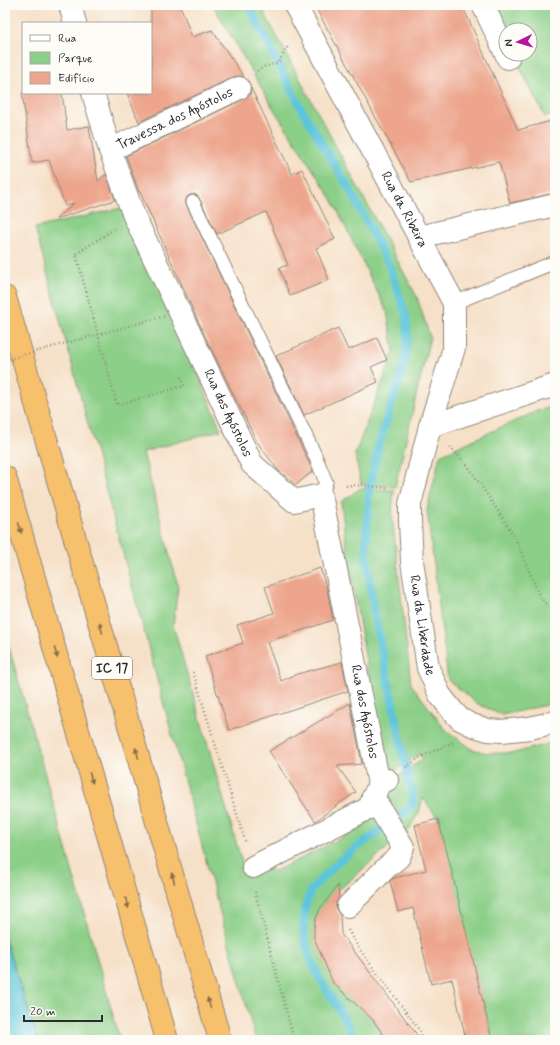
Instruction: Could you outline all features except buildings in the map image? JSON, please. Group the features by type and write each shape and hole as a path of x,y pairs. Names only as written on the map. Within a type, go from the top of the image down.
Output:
{"highway":[{"name":"IC 17","path":"5,297 220,1040"},
{"path":"5,477 167,1040"}],"street":[{"path":"70,5 75,22"},
{"name":"Rua da Ribeira","path":"295,5 454,303 454,348 430,426"},
{"path":"483,5 498,37"},
{"name":"Travessa dos Apóstolos","path":"110,150 239,88"},
{"name":"Rua dos Apóstolos","path":"93,94 110,150 134,216 252,464 294,501 321,495 381,793 403,847 399,857 348,906"},
{"path":"419,237 555,205"},
{"path":"430,426 555,385"},
{"name":"Rua da Liberdade","path":"430,426 410,504 412,561 428,668 440,695 460,719 472,725 488,730 502,731 530,728 555,722"},
{"path":"253,867 369,808 381,793"}],"lane":[{"path":"193,202 314,453 326,482 321,495"},
{"path":"454,303 555,262"}],"path":[{"path":"239,88 249,75 264,67 278,63 292,41 307,28"},
{"path":"134,216 76,254 117,405 184,386 180,372"},
{"path":"5,360 165,316 167,323"},
{"path":"430,426 468,466 494,505 515,537 540,596 555,615"},
{"path":"353,485 395,489"},
{"path":"193,672 253,867 254,891 294,1040"},
{"path":"421,757 459,739 472,725"},
{"path":"348,906 346,922 349,933 420,1030 422,1040"}],"green space":[{"path":"213,5 260,5 417,297 430,337 395,487 361,484 355,454 394,351 387,312 332,199 273,108"},
{"path":"489,5 555,5 555,115 545,117 517,62 538,62 538,22 501,22"},
{"path":"121,208 169,304 221,430 143,452 178,587 173,625 243,866 261,855 273,872 360,829 376,815 393,843 326,901 317,918 314,938 386,1040 256,1040 221,916 35,228"},
{"path":"555,406 555,703 502,715 478,704 448,680 427,510 440,455 537,411"},
{"path":"361,488 394,490 392,515 411,684 445,729 472,749 487,753 514,753 555,742 555,1040 492,1040 438,819 423,798 419,812 405,836 389,807 389,782 423,759 419,754 386,777 347,551 341,502"},
{"path":"5,633 120,1040 38,1040 5,940"}],"water":[{"path":"5,940 38,1040 5,1040"}],"waterway":[{"path":"248,5 302,110 350,190 389,265 406,315 408,336 404,365 378,447 369,493 366,549 374,612 408,777 413,793 413,800 410,808 339,861 311,890 305,907 303,927 307,950 317,974 347,1023 353,1040"}]}
